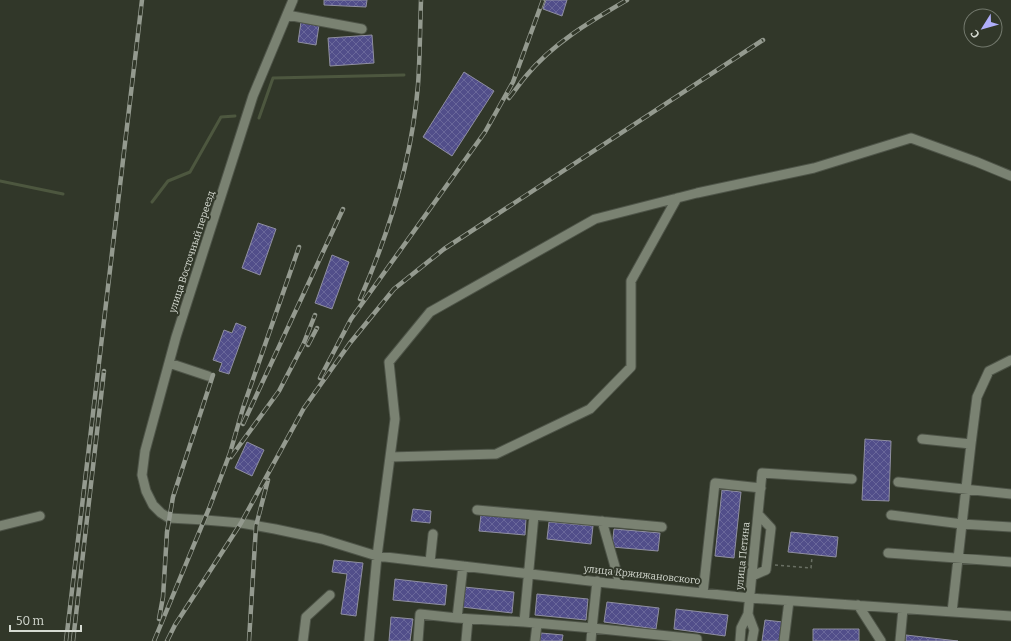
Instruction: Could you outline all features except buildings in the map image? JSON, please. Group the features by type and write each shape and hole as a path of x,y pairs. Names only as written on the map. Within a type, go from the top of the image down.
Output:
{"street":[{"name":"улица Восточный переезд","path":"162,513 153,505 146,491 142,475 145,451 169,363 253,96 293,0"},
{"path":"287,14 362,29"},
{"path":"368,641 377,556 395,419 389,362 430,312 595,219 677,198 814,168 911,138 1011,176"},
{"path":"390,458 496,454 590,409 631,367 631,281 677,198"},
{"path":"952,612 977,397 989,371 1011,360"},
{"path":"169,363 208,376"},
{"path":"922,439 971,444"},
{"name":"улица Петина","path":"752,641 754,630 748,614 762,473 852,479"},
{"path":"898,482 1011,494"},
{"path":"703,593 715,483 761,488"},
{"path":"477,510 662,527"},
{"name":"улица Кржижановского","path":"162,513 169,518 241,523 275,529 322,539 377,556 750,598 1011,616"},
{"path":"752,576 766,570 771,528 758,514"},
{"path":"524,622 534,515"},
{"path":"891,515 962,524 1011,526"},
{"path":"0,526 40,516"},
{"path":"602,521 620,584"},
{"path":"430,562 433,534"},
{"path":"888,553 1011,562"},
{"path":"458,618 463,566"},
{"path":"590,641 597,581"},
{"path":"303,641 306,617 330,595"},
{"path":"784,641 789,601"},
{"path":"858,605 882,641"},
{"path":"900,641 903,608"},
{"path":"418,641 420,614 592,628 697,639 697,641"},
{"path":"740,641 741,628 748,614"},
{"path":"466,641 468,619"},
{"path":"535,641 537,624"}],"path":[{"path":"767,564 811,568 812,557"}],"waterway":[{"path":"259,118 273,78 404,75"},
{"path":"152,202 168,181 190,172 221,117 235,116"},
{"path":"0,181 63,194"}],"railway":[{"path":"66,641 142,0"},
{"path":"360,299 390,222 405,167 415,112 418,85 421,0"},
{"path":"320,378 351,319 485,132 513,82 543,0"},
{"path":"509,98 537,64 560,43 627,0"},
{"path":"167,641 175,625 241,523 304,408 350,343 394,289 444,249 763,40"},
{"path":"243,424 343,209"},
{"path":"154,641 210,506 230,453 243,408 299,247"},
{"path":"231,457 279,391 303,345 315,315"},
{"path":"308,345 317,328"},
{"path":"73,641 104,371"},
{"path":"159,619 163,597 167,532 173,497 213,375"},
{"path":"249,641 256,526 268,480"}]}
